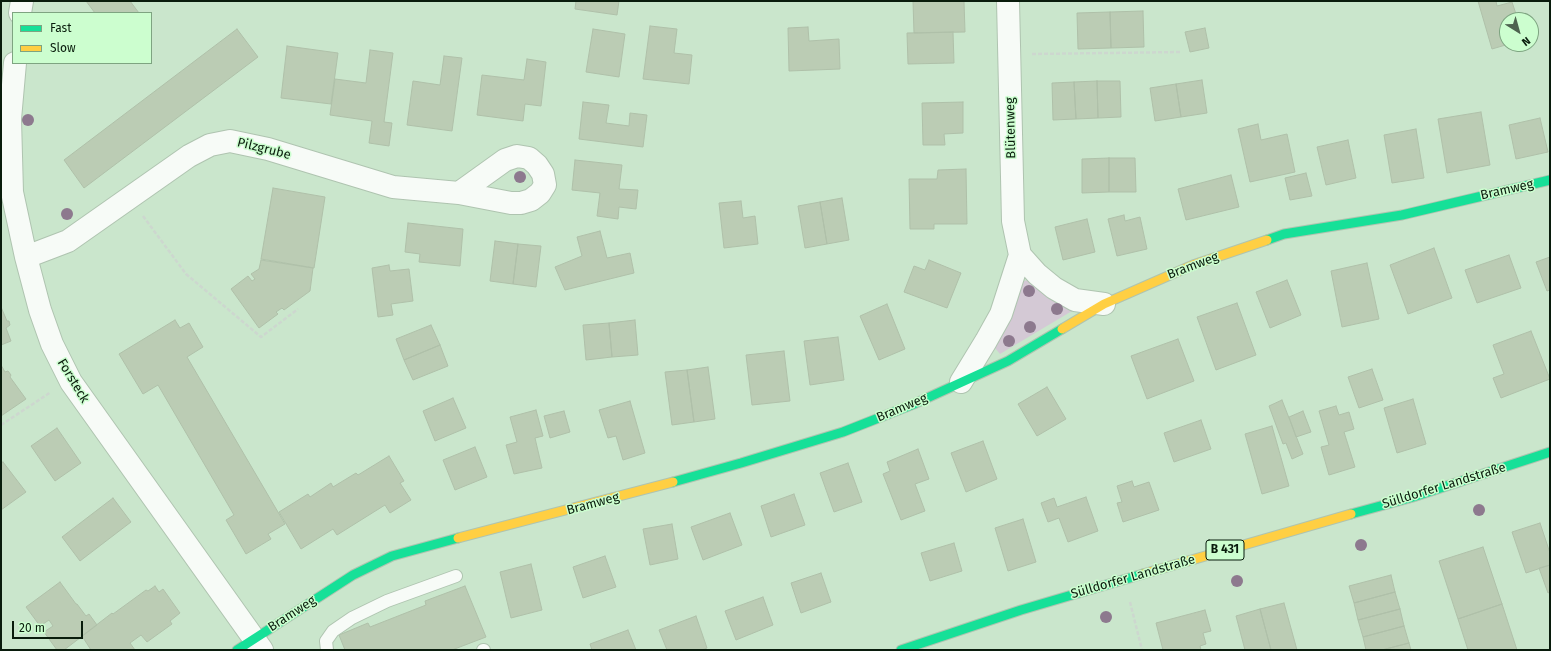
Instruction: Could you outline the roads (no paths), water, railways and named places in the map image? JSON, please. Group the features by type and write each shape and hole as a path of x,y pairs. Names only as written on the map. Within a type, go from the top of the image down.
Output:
{"street":[{"path":"20,12 22,1"},
{"name":"Blütenweg","path":"961,382 1001,314 1020,255 1013,221 1008,1"},
{"name":"Forsteck","path":"15,64 6,191 40,310 52,344 71,382 251,646"},
{"name":"Pilzgrube","path":"26,257 68,241 189,156 210,145 230,141 268,149 393,187 459,192"},
{"name":"Bramweg","path":"251,646 353,575 392,556 592,504 741,463 836,434 914,404 1008,361 1104,304 1193,265 1284,234 1402,215 1550,180"},
{"path":"1020,255 1037,274 1054,288 1075,300 1104,304"},
{"name":"Sülldorfer Landstraße","path":"901,650 1021,610 1257,540 1413,497 1550,452"}],"lane":[{"path":"327,650 326,641 333,630 352,618 387,601 456,576"}]}
